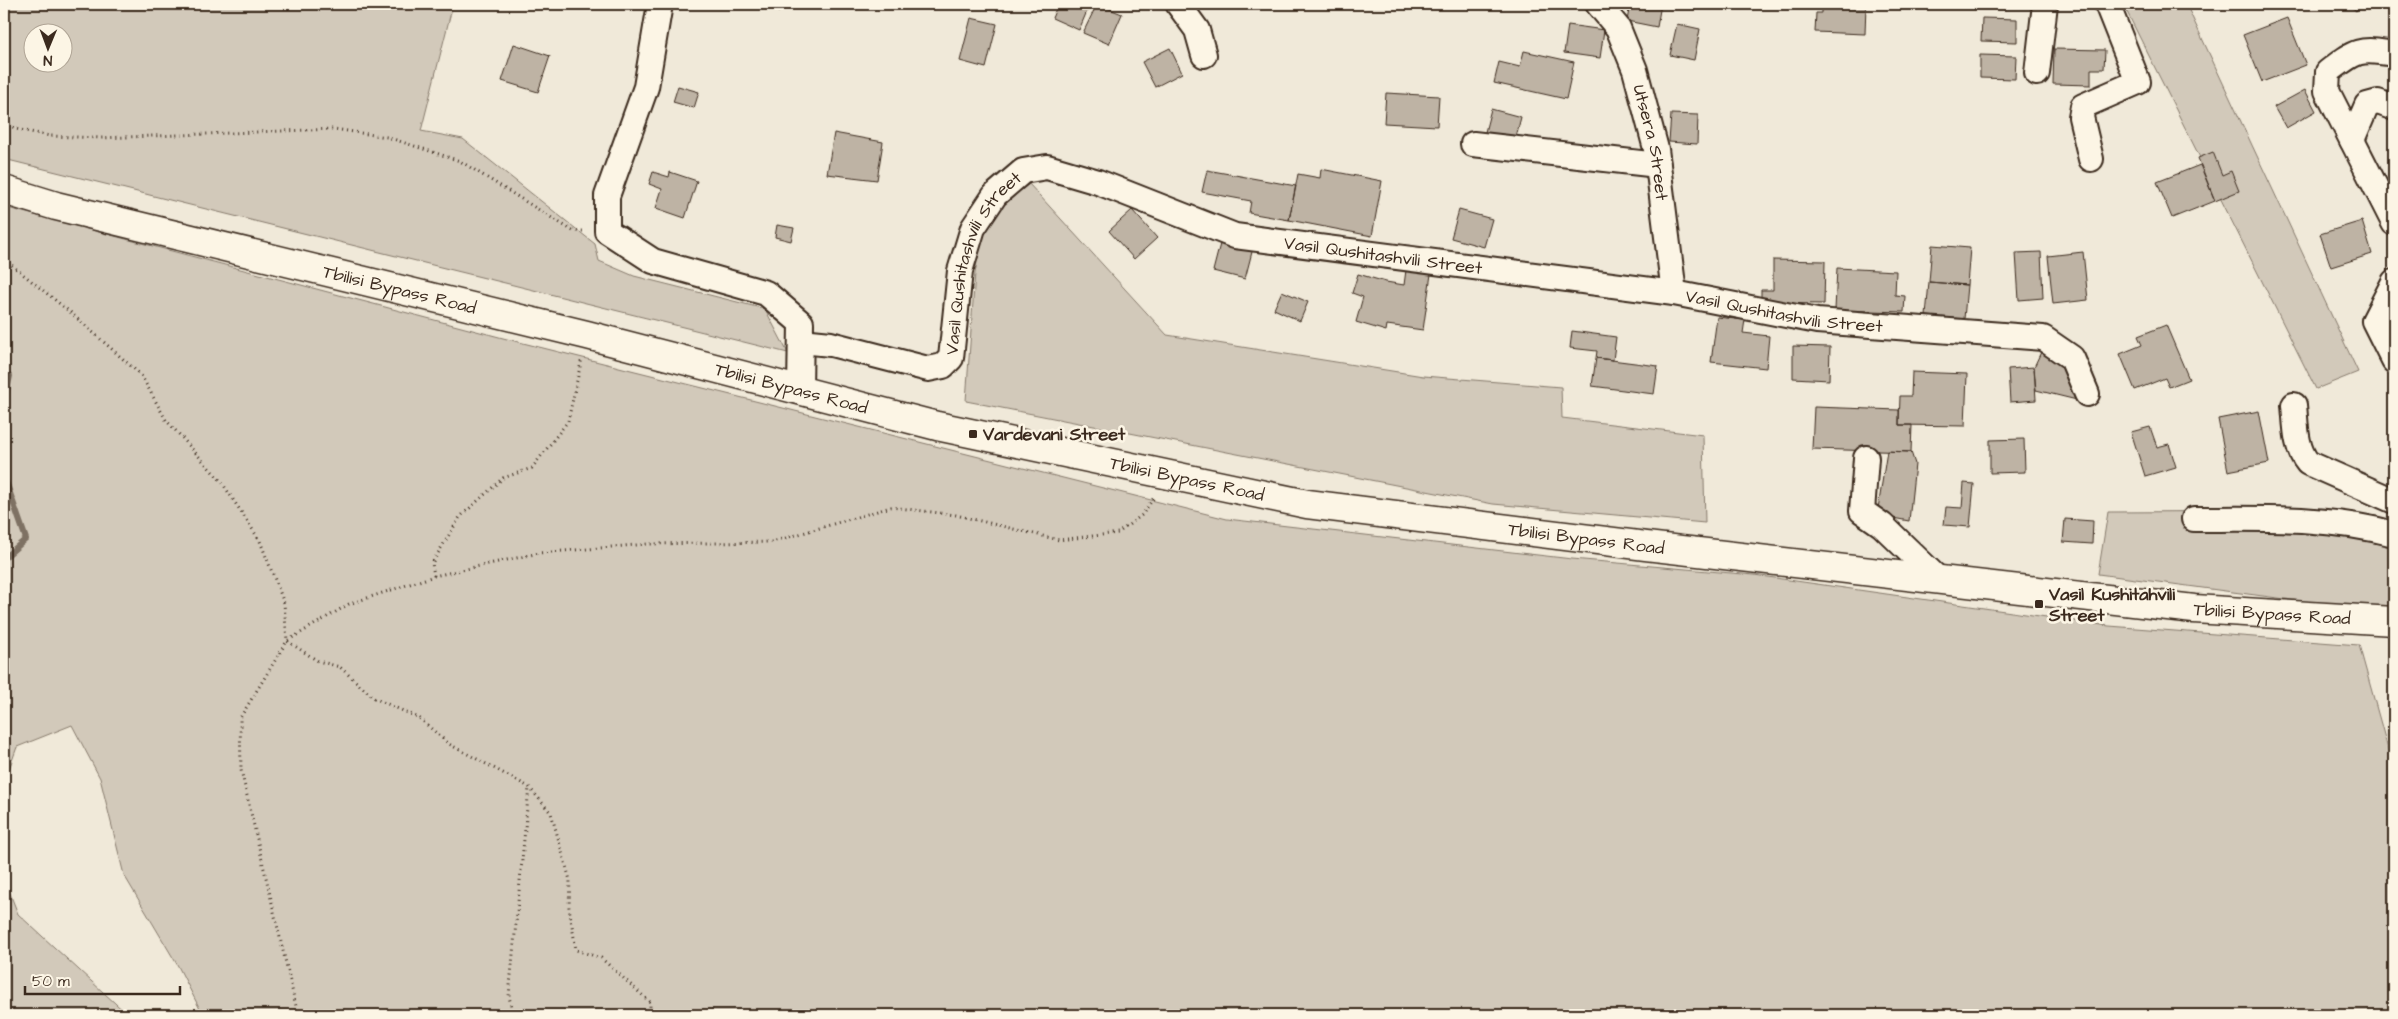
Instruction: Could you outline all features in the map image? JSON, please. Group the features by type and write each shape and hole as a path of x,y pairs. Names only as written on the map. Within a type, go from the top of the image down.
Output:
{"highway":[{"name":"Tbilisi Bypass Road","path":"4,190 56,206 587,335 938,426 1307,504 1646,546 2194,609 2392,627"}],"street":[{"path":"660,4 646,87 607,196 607,231 652,261 766,293 801,323 800,390"},
{"path":"1178,4 1197,30 1204,55"},
{"name":"Utsera Street","path":"1598,4 1618,28 1635,70 1656,149 1674,293"},
{"path":"2037,73 2045,4"},
{"path":"2091,159 2081,117 2083,106 2138,82 2107,4"},
{"path":"2394,54 2371,50 2352,53 2328,72 2327,91 2394,224"},
{"path":"2352,140 2367,105 2378,102 2394,108"},
{"path":"1473,144 1658,165"},
{"name":"Vasil Qushitashvili Street","path":"801,341 831,344 928,368 943,366 951,358 960,271 973,228 995,195 1023,171 1047,167 1098,182 1235,236 1674,293 1817,320 2043,338 2072,358 2087,394"},
{"path":"2394,282 2374,321 2394,361"},
{"path":"2294,405 2298,444 2302,456 2308,463 2394,500"},
{"path":"1866,458 1862,511 1882,525 1939,580"},
{"path":"2194,519 2292,518 2366,526 2394,534"}],"path":[{"path":"4,122 16,129 50,136 101,138 334,129 387,137 460,161 573,230 607,231"},
{"path":"4,259 70,312 141,375 166,420 221,481 260,541 284,603 287,641"},
{"path":"434,576 432,563 460,517 503,478 532,468 568,421 587,335"},
{"path":"298,1015 241,770 240,718 287,641 349,604 434,576 539,553 648,544 772,542 891,507 956,515 1059,540 1118,533 1142,515 1170,476"},
{"path":"287,641 318,661 340,667 374,698 419,718 449,744 529,787 551,814 570,880 569,907 576,950 601,958 650,1002 650,1015"},
{"path":"513,1015 509,996 529,787"}],"shaded area":[{"path":"4,4 432,4 452,8 421,131 463,139 595,244 599,261 634,276 765,309 788,353 4,159"},
{"path":"2123,4 2186,4 2358,372 2316,389"},
{"path":"1029,184 1167,335 1423,376 1561,387 1562,418 1703,435 1705,523 1493,504 966,401 975,273 983,230 1002,204"},
{"path":"4,207 503,338 1227,519 1572,559 1754,575 2109,626 2359,645 2394,771 2394,1015 203,1015 178,966 124,875 100,778 72,725 17,747 4,783"},
{"path":"2330,511 2394,529 2394,610 2315,603 2098,574 2108,512"},
{"path":"4,878 18,914 128,1015 4,1015"}],"building":[{"path":"754,4 781,4 779,12"},
{"path":"1058,4 1090,4 1079,30 1052,18"},
{"path":"1097,4 1122,14 1109,44 1083,33"},
{"path":"1630,4 1661,4 1657,27 1627,21"},
{"path":"1821,4 1866,4 1865,34 1815,32 1816,13 1821,13"},
{"path":"2348,4 2363,4 2356,11"},
{"path":"2394,4 2394,16 2387,8"},
{"path":"971,18 997,24 986,68 960,61"},
{"path":"1982,18 2017,19 2017,42 1981,41"},
{"path":"2287,18 2306,65 2262,82 2243,35"},
{"path":"1677,24 1700,29 1694,60 1670,55"},
{"path":"1568,25 1604,30 1600,58 1564,53"},
{"path":"514,44 550,56 538,92 502,81"},
{"path":"1170,48 1182,73 1155,87 1142,62"},
{"path":"2054,49 2105,50 2104,69 2091,69 2091,85 2053,84"},
{"path":"1524,51 1574,62 1566,99 1494,83 1499,62 1520,67"},
{"path":"1980,55 2016,56 2015,79 1980,78"},
{"path":"678,86 699,92 694,108 673,102"},
{"path":"2305,90 2316,111 2286,128 2274,107"},
{"path":"1386,93 1439,96 1437,126 1384,123"},
{"path":"1491,109 1521,117 1515,141 1485,132"},
{"path":"1671,114 1698,115 1697,144 1669,142"},
{"path":"834,133 883,142 877,180 827,174"},
{"path":"2213,152 2222,175 2231,171 2239,191 2215,201 2198,158"},
{"path":"2200,165 2215,201 2172,218 2157,182"},
{"path":"1321,169 1382,181 1372,236 1289,220 1298,174 1320,178"},
{"path":"1207,170 1296,186 1289,220 1249,213 1251,201 1202,192"},
{"path":"653,172 669,177 670,172 697,181 685,218 656,208 662,189 649,184"},
{"path":"1132,210 1157,238 1134,259 1109,231"},
{"path":"1459,210 1492,219 1484,247 1451,238"},
{"path":"2362,221 2372,254 2331,267 2320,234"},
{"path":"777,225 794,228 791,241 775,237"},
{"path":"1221,240 1253,248 1245,279 1213,271"},
{"path":"1932,245 1970,248 1967,285 1929,282"},
{"path":"2041,252 2043,298 2019,300 2016,253"},
{"path":"2083,252 2088,300 2053,304 2048,256"},
{"path":"1773,260 1825,261 1824,304 1761,303 1761,290 1773,290"},
{"path":"1837,268 1896,271 1895,295 1905,296 1904,312 1835,310"},
{"path":"1406,270 1431,274 1423,330 1387,325 1386,331 1356,322 1363,297 1352,293 1358,274 1404,285"},
{"path":"1929,282 1967,285 1964,319 1926,316"},
{"path":"1282,291 1308,302 1300,321 1274,309"},
{"path":"1717,317 1745,320 1743,333 1769,336 1766,368 1711,362"},
{"path":"2166,325 2189,379 2169,387 2165,378 2135,390 2120,354 2142,345 2138,336"},
{"path":"1572,331 1616,337 1613,360 1596,358 1597,351 1570,348"},
{"path":"1793,346 1830,347 1829,380 1793,378"},
{"path":"2041,352 2072,366 2085,402 2036,390 2034,367"},
{"path":"1596,358 1658,366 1654,394 1592,386"},
{"path":"2034,367 2036,400 2010,402 2008,369"},
{"path":"1912,372 1967,374 1965,426 1899,425 1900,396 1911,396"},
{"path":"1814,407 1899,410 1899,425 1912,425 1911,452 1812,449"},
{"path":"2259,411 2269,463 2228,471 2218,419"},
{"path":"2150,427 2157,447 2169,444 2176,467 2145,476 2131,432"},
{"path":"2024,439 2025,472 1990,473 1990,440"},
{"path":"1887,451 1911,452 1915,464 1909,521 1877,515"},
{"path":"1964,483 1974,484 1970,527 1944,525 1946,507 1962,508"},
{"path":"2065,519 2093,521 2092,544 2063,542"}],"waterway":[{"path":"4,372 10,376 4,404"},
{"path":"4,476 26,539 4,558"},
{"path":"4,1007 7,1015"}],"place":[{"name":"Vardevani Street","path":"973,434"},
{"name":"Vasil Kushitahvili Street","path":"2039,604"}]}
